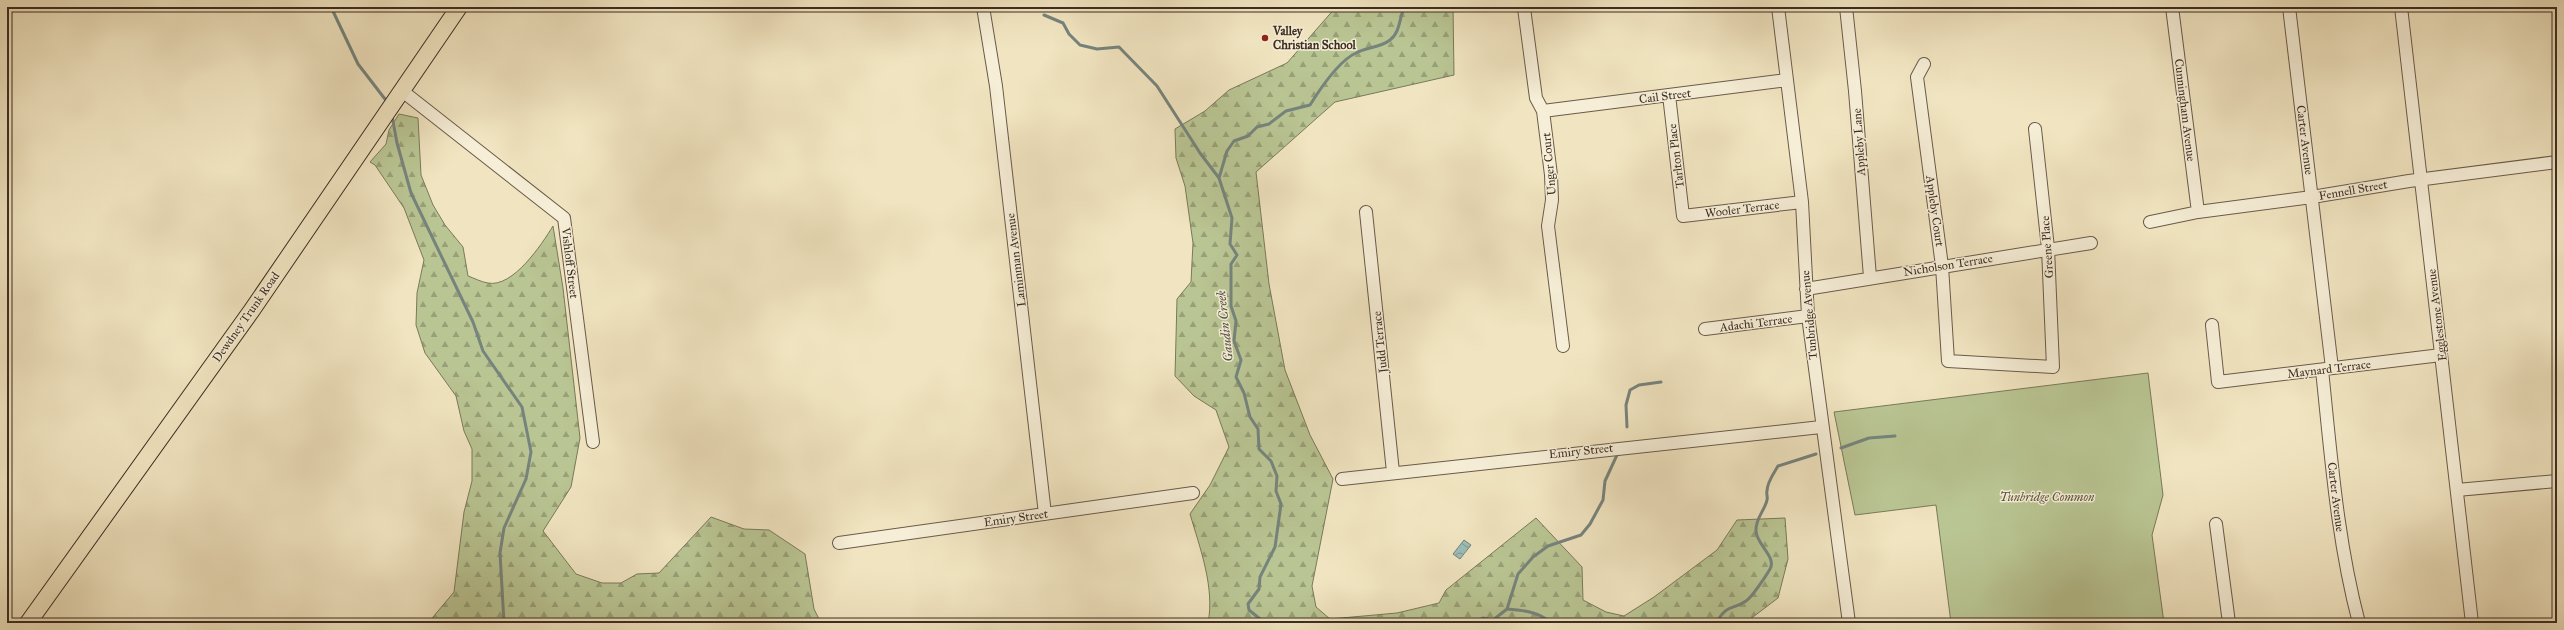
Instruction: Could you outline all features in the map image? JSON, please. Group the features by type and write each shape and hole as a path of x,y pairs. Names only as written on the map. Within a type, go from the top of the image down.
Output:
{"main road":[{"name":"Dewdney Trunk Road","path":"28,623 252,310 459,7"}],"street":[{"name":"Laminman Avenue","path":"983,7 996,86 1045,514"},
{"name":"Tunbridge Avenue","path":"1778,7 1802,202 1808,316 1821,427 1832,490 1849,623"},
{"name":"Appleby Lane","path":"1846,7 1856,91 1870,277"},
{"name":"Cunningham Avenue","path":"2172,7 2198,212"},
{"name":"Carter Avenue","path":"2289,7 2312,197 2327,369 2333,481 2347,577 2359,623"},
{"name":"Egglestone Avenue","path":"2401,7 2472,623"},
{"name":"Unger Court","path":"1524,8 1536,98 1543,111 1552,175 1552,200 1548,226 1563,346"},
{"name":"Appleby Court","path":"1924,64 1917,78 1942,266 1948,362"},
{"name":"Cail Street","path":"1543,111 1787,80"},
{"name":"Vishloff Street","path":"401,90 564,218 593,442"},
{"name":"Tarlton Place","path":"1669,96 1683,216"},
{"name":"Greene Place","path":"1948,362 2053,367 2048,248 2035,129"},
{"name":"Fennell Street","path":"2150,222 2198,212 2557,162"},
{"name":"Wooler Terrace","path":"1683,216 1802,202"},
{"name":"Judd Terrace","path":"1366,212 1393,472"},
{"name":"Nicholson Terrace","path":"1806,289 2048,248 2091,243"},
{"name":"Adachi Terrace","path":"1704,329 1808,316"},
{"name":"Maynard Terrace","path":"2212,325 2218,382 2441,356"},
{"name":"Emiry Street","path":"1342,479 1393,472 1821,427"},
{"path":"2457,490 2557,481"},
{"name":"Emiry Street","path":"840,543 1193,493"},
{"path":"2216,524 2229,623"}],"green space":[{"path":"1336,7 1453,7 1454,75 1335,102 1256,172 1269,284 1285,370 1310,435 1333,479 1312,586 1316,607 1330,619 1397,613 1439,603 1446,590 1536,518 1582,567 1583,600 1606,612 1624,616 1654,597 1717,550 1737,520 1785,518 1788,559 1778,598 1745,623 1208,623 1210,596 1208,582 1202,554 1190,514 1210,485 1229,447 1216,410 1194,396 1175,376 1177,299 1191,282 1193,243 1185,186 1176,158 1175,129 1205,111 1229,90 1287,63"},
{"path":"399,114 418,118 421,175 433,205 445,225 463,247 468,276 488,283 498,283 507,279 526,263 553,226 563,288 580,438 571,487 543,531 576,574 602,583 621,583 637,574 659,573 711,517 744,529 769,530 805,554 814,609 821,623 428,623 454,592 464,512 472,481 472,449 464,431 456,396 425,353 416,325 417,293 424,260 404,208 375,165 370,162 386,144 389,130"},
{"name":"Tunbridge Common","path":"2148,373 2163,495 2152,535 2164,623 1951,623 1936,505 1855,515 1834,412"}],"water":[{"path":"1464,540 1471,545 1460,559 1453,554"}],"waterway":[{"path":"331,7 358,64 388,103"},
{"name":"Gaudin Creek","path":"1265,623 1249,610 1248,604 1259,589 1260,577 1275,547 1281,504 1276,491 1277,476 1271,461 1259,449 1258,429 1250,417 1244,393 1236,377 1241,360 1234,341 1236,321 1231,306 1231,264 1237,255 1230,244 1232,218 1219,178 1227,151 1234,141 1248,136 1257,127 1269,124 1286,111 1310,105 1330,76 1349,57 1356,53 1382,45 1394,37 1405,7"},
{"path":"1044,15 1063,23 1069,34 1080,45 1097,49 1119,47 1157,86 1200,153 1219,178"},
{"path":"392,116 397,143 411,193 473,322 483,351 522,407 531,452 526,479 504,528 500,553 504,623"},
{"path":"1627,427 1626,405 1630,390 1639,385 1661,382"},
{"path":"1841,448 1869,438 1895,436"},
{"path":"1716,623 1727,610 1749,599 1770,569 1771,560 1759,541 1756,531 1757,522 1766,504 1769,481 1778,466 1816,454"},
{"path":"1507,609 1518,574 1533,557 1548,546 1581,535 1590,524 1603,500 1605,481 1617,455"},
{"path":"1473,623 1483,618 1493,620 1507,609 1536,614 1542,616 1551,623"}],"place":[{"name":"Valley Christian School","path":"1265,38"}]}
